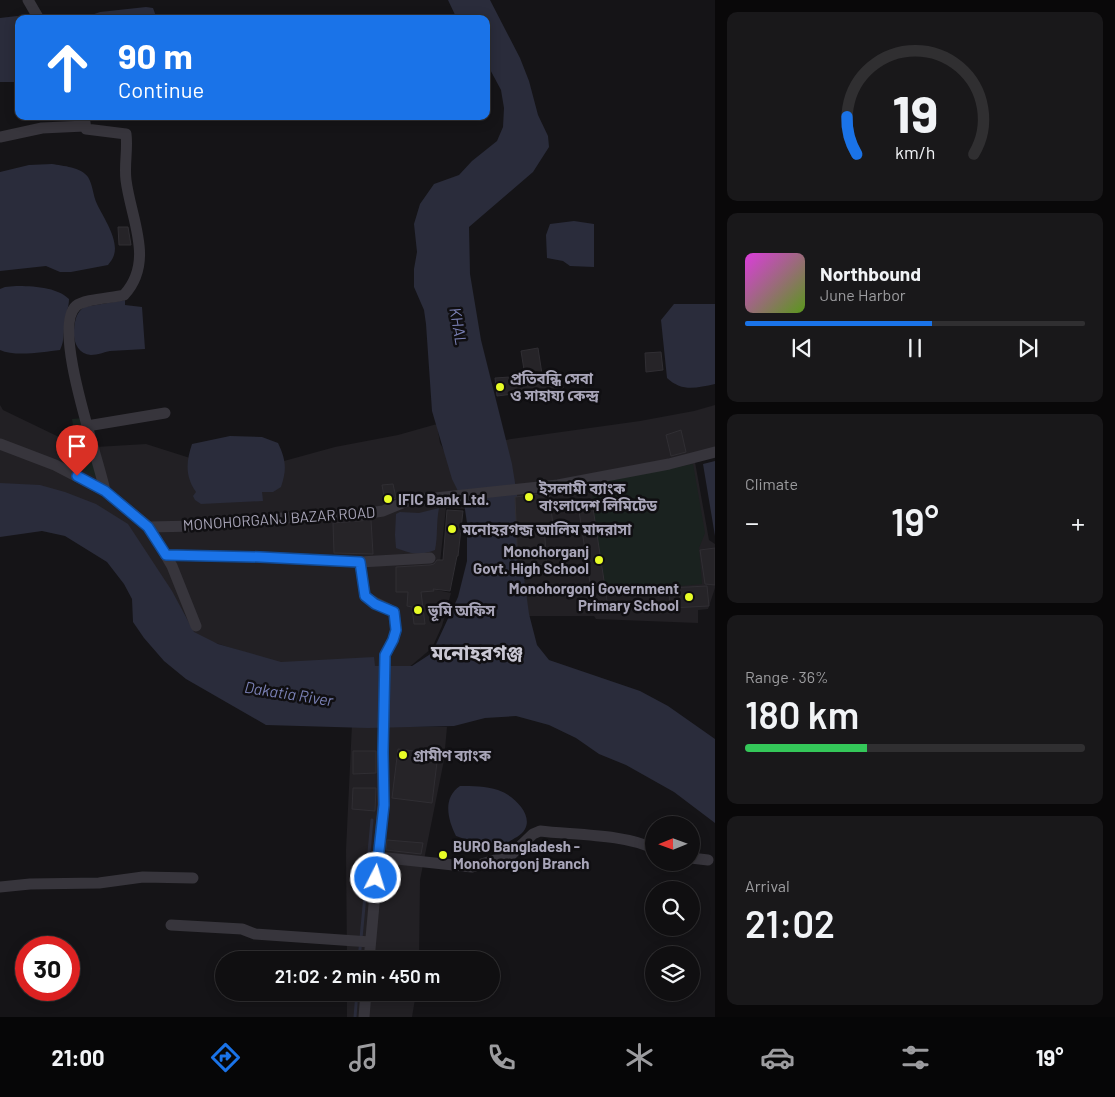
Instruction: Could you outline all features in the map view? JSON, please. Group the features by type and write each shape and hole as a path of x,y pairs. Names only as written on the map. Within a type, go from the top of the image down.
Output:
{"street":[{"path":"28,0 37,15"},
{"path":"0,137 84,121 86,129 126,134 126,179 137,230 140,258 137,276 124,295 78,304 72,311 68,326 68,342 72,352 80,402 105,491"},
{"path":"87,426 164,413"},
{"path":"0,444 55,465 105,491 148,527 172,566 196,626"},
{"name":"MONOHORGANJ BAZAR ROAD","path":"148,527 195,526 283,518 356,515 383,511 408,501 558,485 637,470 715,452"},
{"path":"166,555 360,562 430,558"},
{"path":"360,562 365,596 375,604 394,612 396,630 385,655 384,805 368,951"},
{"path":"378,857 472,867 511,855 533,834 540,831 626,840 645,844"},
{"path":"700,859 708,860"},
{"path":"0,887 30,884 99,883 143,877 193,878"},
{"path":"171,925 242,929 255,934 368,942"},
{"path":"364,1017 365,1001"}],"shaded area":[{"path":"0,405 3,410 59,437 96,447 146,444 190,458 284,461 335,447 398,435 437,424 440,443 445,452 511,439 640,421 715,405 715,457 695,462 709,540 715,544 715,588 708,609 698,610 698,623 596,619 594,616 528,616 519,530 520,501 464,509 446,508 437,590 451,593 442,626 432,648 407,669 406,727 447,727 444,760 420,880 419,951 347,951 346,850 355,661 282,664 193,636 167,586 0,487"},
{"path":"84,418 99,479 70,462 71,454 76,446 72,419"},
{"path":"693,464 705,533 699,548 702,584 606,593 593,508 592,484"},
{"path":"347,1001 415,1001 412,1017 347,1017"}],"water":[{"path":"448,0 490,0 520,58 529,81 538,115 548,136 549,147 533,172 469,227 470,274 481,340 512,464 529,614 537,645 549,660 640,691 668,706 715,739 715,823 674,792 626,765 599,754 576,738 549,725 516,716 485,718 454,726 368,728 266,725 186,679 164,661 133,622 132,599 124,584 107,562 65,536 42,531 0,537 0,483 40,485 96,504 128,524 172,591 194,632 218,644 281,662 374,657 375,666 412,666 432,653 458,597 467,561 467,523 464,503 452,479 432,411 424,310 414,287 414,269 417,252 414,224 420,204 434,184 459,175 472,161 497,141 503,127 504,108 501,90 490,69 490,15 455,15"},
{"path":"146,7 153,8 156,15 91,15 100,12"},
{"path":"15,16 15,82 0,82 0,18"},
{"path":"52,164 76,169 88,177 96,201 110,228 115,249 113,258 108,265 71,272 60,272 46,266 0,271 0,172 29,165"},
{"path":"574,221 594,224 594,267 570,266 563,261 547,258 546,235 550,224"},
{"path":"16,286 51,290 69,299 60,350 21,354 0,350 0,289"},
{"path":"125,300 125,305 142,307 145,349 110,351 96,355 86,354 80,350 74,339 74,330 76,317 81,309"},
{"path":"674,304 715,304 715,384 690,388 678,385 667,378 661,320"},
{"path":"230,436 262,437 278,443 285,465 281,487 273,492 262,492 263,501 201,504 193,496 196,492 188,475 188,463 192,444"},
{"path":"715,461 715,536 703,464"},
{"path":"439,508 435,550 415,554 396,548 396,514 400,512 419,513"},
{"path":"460,786 479,786 505,793 523,810 527,824 524,831 517,837 497,847 483,845 456,836 448,810 454,791"}],"building":[{"path":"118,227 128,227 131,245 119,245"},
{"path":"538,348 542,374 561,373 563,388 497,396 495,378 525,376 521,351"},
{"path":"661,352 663,370 646,372 645,353"},
{"path":"681,430 686,452 671,456 666,435"},
{"path":"393,484 396,498 385,502 382,485"},
{"path":"549,493 553,525 544,526 547,564 518,566 515,497"},
{"path":"593,508 608,607 594,609 579,511"},
{"path":"447,510 463,511 458,556 450,591 433,589 434,591 421,592 425,624 414,624 412,607 407,606 408,592 396,592 396,567 430,565 434,564 437,560 443,560"},
{"path":"371,520 373,554 334,553 333,523"},
{"path":"715,548 715,585 705,584 700,550"},
{"name":"Monohorgonj Government Primary School","path":"707,586 709,606 670,608 669,588"},
{"path":"398,749 438,754 432,803 392,798"},
{"path":"353,751 376,751 376,773 353,774"},
{"path":"353,788 376,788 375,811 352,809"},
{"path":"387,840 423,843 421,854 386,850"}],"waterway":[{"path":"360,951 372,820"},
{"path":"355,1017 356,1001"}],"place":[{"name":"প্রতিবন্ধি সেবা ও সাহায্য কেন্দ্র","path":"500,387"},
{"name":"ইসলামী ব্যাংক বাংলাদেশ লিমিটেড","path":"529,497"},
{"name":"IFIC Bank Ltd.","path":"388,499"},
{"name":"মনোহরগন্জ আলিম মাদরাসা","path":"452,529"},
{"name":"Monohorganj Govt. High School","path":"599,560"},
{"name":"Monohorgonj Government Primary School","path":"689,597"},
{"name":"ভূমি অফিস","path":"418,610"},
{"name":"গ্রামীণ ব্যাংক","path":"403,755"},
{"name":"BURO Bangladesh - Monohorgonj Branch","path":"443,855"}],"district":[{"name":"মনোহরগঞ্জ","path":"477,652"}],"route":[{"path":"77,476 105,491 148,527 166,555 360,562 365,596 375,604 394,612 397,623 393,640 385,655 384,805 376,878"}],"water label":[{"name":"KHAL","path":"459,326"},
{"name":"Dakatia River","path":"289,693"}]}
